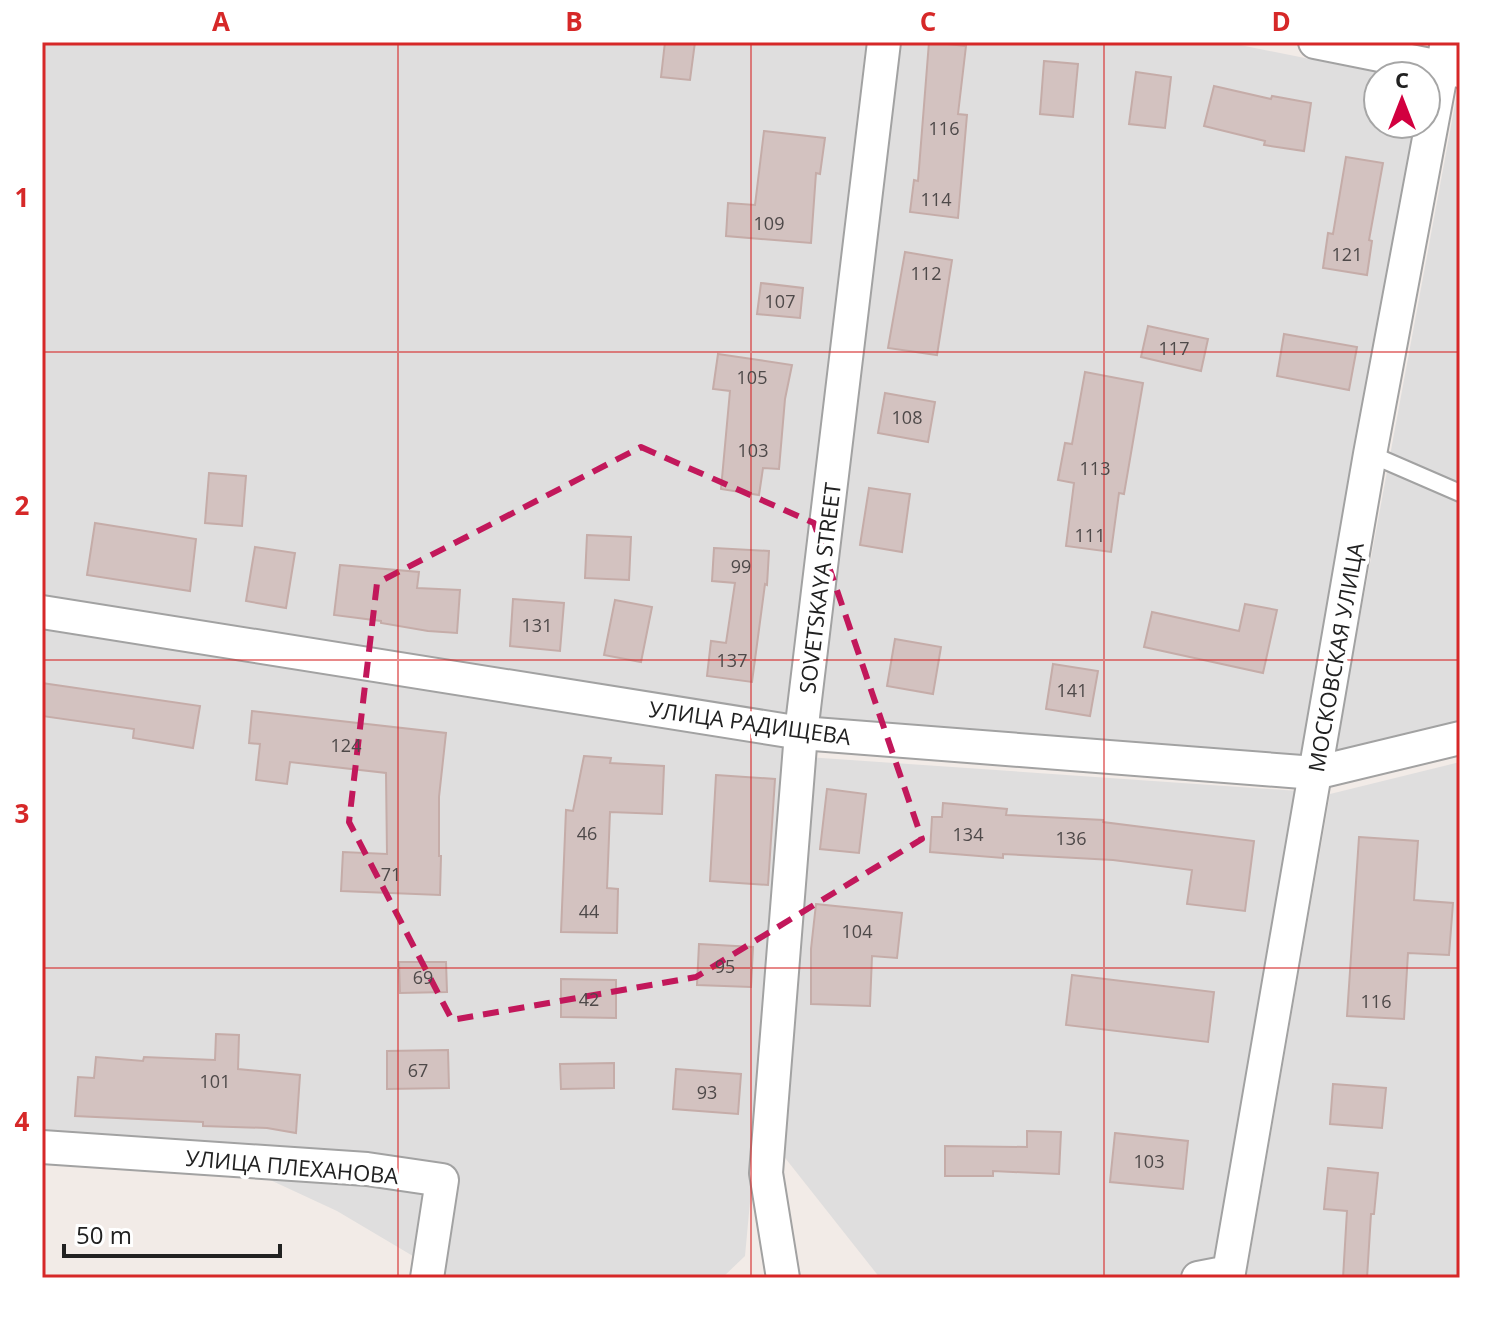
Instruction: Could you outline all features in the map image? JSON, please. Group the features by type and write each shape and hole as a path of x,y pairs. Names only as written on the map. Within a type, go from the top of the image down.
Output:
{"street":[{"name":"SOVETSKAYA STREET","path":"783,1278 766,1173 801,733 884,42"},
{"path":"1315,42 1450,60"},
{"name":"МОСКОВСКАЯ УЛИЦА","path":"1221,1276 1315,773 1370,454 1450,60"},
{"name":"УЛИЦА РАДИЩЕВА","path":"42,612 801,733 1315,773 1460,738"},
{"name":"УЛИЦА ПЛЕХАНОВА","path":"42,1147 367,1169 442,1180 427,1278"}],"lane":[{"path":"1370,454 1460,493"}],"highlighted area":[{"path":"641,447 814,523 922,839 696,977 452,1020 349,822 377,583"}],"shaded area":[{"path":"42,42 866,42 786,719 42,597"},
{"path":"899,42 1225,42 1362,69 1362,140 1417,140 1298,767 814,723"},
{"path":"1459,83 1460,727 1333,763"},
{"path":"42,630 792,746 745,1256 722,1278 450,1278 337,1211 190,1143 42,1137"},
{"path":"807,757 1299,791 1214,1278 880,1278 782,1154"},
{"path":"1460,762 1460,1278 1246,1278 1330,794"}],"building":[{"path":"665,42 695,42 690,80 661,77"},
{"path":"929,42 966,46 958,114 967,115 958,218 910,212 914,180 918,181"},
{"path":"1044,61 1078,64 1073,117 1040,114"},
{"path":"1136,72 1171,77 1165,128 1129,124"},
{"path":"1214,86 1271,99 1272,96 1311,103 1304,151 1264,145 1265,141 1204,126"},
{"path":"764,131 825,138 820,174 816,173 811,243 726,236 728,203 755,205"},
{"path":"1346,157 1383,163 1369,240 1372,241 1367,275 1323,268 1328,233 1333,234"},
{"path":"905,252 952,260 937,355 888,348"},
{"path":"761,283 803,288 800,318 757,314"},
{"path":"1148,326 1208,339 1201,371 1141,357"},
{"path":"1284,334 1357,347 1349,390 1277,376"},
{"path":"718,354 792,365 785,399 779,469 763,468 759,495 721,489 730,391 713,389"},
{"path":"1085,372 1143,383 1124,494 1119,493 1111,552 1066,546 1074,483 1058,480 1065,443 1072,444"},
{"path":"885,393 935,402 928,442 878,433"},
{"path":"209,473 246,476 242,526 205,523"},
{"path":"869,488 910,494 902,552 860,545"},
{"path":"95,523 196,539 190,591 87,575"},
{"path":"587,535 631,537 629,580 585,578"},
{"path":"255,547 295,553 286,608 246,601"},
{"path":"714,548 769,551 752,682 707,676 711,641 726,643 735,583 712,581"},
{"path":"340,565 419,572 417,588 460,590 457,633 334,615"},
{"path":"513,599 564,603 560,651 510,646"},
{"path":"615,600 652,607 641,662 604,655"},
{"path":"1245,604 1277,610 1263,673 1144,647 1152,612 1239,631"},
{"path":"895,639 941,647 933,694 887,686"},
{"path":"1053,664 1098,671 1090,716 1046,709"},
{"path":"42,683 200,706 193,748 133,738 134,729 42,716"},
{"path":"252,711 446,733 439,797 440,895 341,891 343,852 387,854 386,773 290,762 287,784 256,780 260,744 249,743"},
{"path":"584,756 611,758 610,763 664,766 662,814 610,812 607,888 618,889 617,933 561,932 566,810 573,811"},
{"path":"716,775 775,779 768,885 710,881"},
{"path":"827,789 866,794 859,853 820,849"},
{"path":"943,803 1007,809 1006,815 1103,820 1254,841 1245,911 1187,904 1192,870 1113,860 1003,854 1003,858 930,852 932,817 942,817"},
{"path":"1359,837 1418,841 1414,900 1453,903 1449,955 1408,953 1404,1019 1347,1016"},
{"path":"816,904 902,913 897,958 872,956 870,1006 811,1004 811,949"},
{"path":"699,944 753,947 751,987 697,985"},
{"path":"399,962 446,962 447,992 400,993"},
{"path":"1072,975 1214,992 1208,1042 1066,1025"},
{"path":"561,979 616,980 616,1018 561,1017"},
{"path":"216,1034 239,1035 238,1069 300,1075 296,1133 267,1128 203,1126 203,1122 75,1116 78,1077 94,1078 96,1057 143,1061 144,1057 215,1060"},
{"path":"448,1050 449,1088 387,1089 387,1051"},
{"path":"614,1063 614,1088 561,1089 560,1064"},
{"path":"676,1069 741,1074 738,1114 673,1109"},
{"path":"1333,1084 1386,1088 1382,1128 1330,1124"},
{"path":"1027,1131 1061,1132 1059,1174 993,1171 993,1176 945,1176 945,1146 1027,1147"},
{"path":"1115,1133 1188,1141 1183,1189 1110,1182"},
{"path":"1328,1168 1378,1173 1374,1214 1371,1214 1367,1278 1343,1278 1347,1211 1324,1209"}]}
